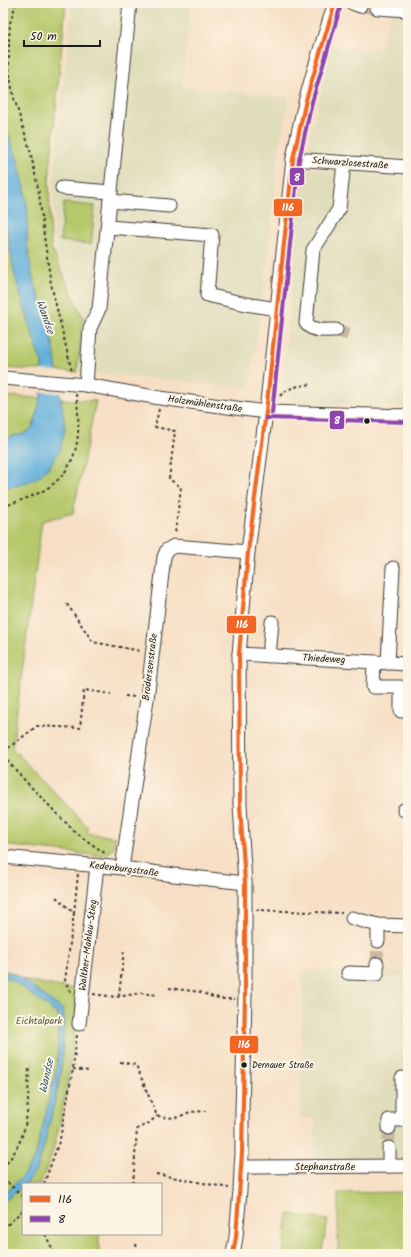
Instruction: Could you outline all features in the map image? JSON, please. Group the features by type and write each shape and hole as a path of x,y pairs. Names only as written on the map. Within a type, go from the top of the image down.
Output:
{"street":[{"path":"75,384 90,328 99,309 130,3"},
{"path":"233,1254 236,1237 241,1167 244,1000 245,883 240,805 239,654 248,552 266,412 293,159 305,101 335,3"},
{"path":"377,8 408,10"},
{"name":"Schwarzlosestraße","path":"293,159 408,168"},
{"path":"336,330 316,329 309,327 306,323 313,250 339,209 344,163"},
{"path":"62,188 169,206"},
{"path":"108,227 212,235 207,295 246,304 277,308"},
{"name":"Holzmühlenstraße","path":"3,378 75,384 160,398 266,412 408,416"},
{"path":"174,546 248,552"},
{"name":"Brodersenstraße","path":"122,868 147,699 164,557 166,550 174,546"},
{"path":"391,663 393,568"},
{"path":"269,656 272,622"},
{"path":"391,663 396,635"},
{"name":"Thiedeweg","path":"239,654 408,664"},
{"path":"374,662 373,687 401,687 400,711"},
{"name":"Kedenburgstraße","path":"3,857 122,868 245,883"},
{"name":"Walther-Mahlau-Stieg","path":"78,1024 97,866"},
{"path":"352,918 378,925 408,926"},
{"path":"378,925 378,940"},
{"path":"348,974 377,974 377,964"},
{"path":"389,1128 389,1120 402,1120 402,1078"},
{"path":"389,1148 389,1166"},
{"name":"Stephanstraße","path":"241,1167 408,1166"}],"path":[{"path":"3,506 45,490 56,482 64,473 74,454 78,442 79,430 79,415 75,384 51,284 39,193 30,150 14,98 11,83 9,68 10,23 16,3"},
{"path":"284,391 311,384"},
{"path":"160,398 155,427 176,431 169,479 181,488 174,546"},
{"path":"67,604 93,642 152,653"},
{"path":"3,752 37,726 80,728 84,690 111,694"},
{"path":"3,756 76,833 122,868"},
{"path":"79,864 65,981 74,996 82,998 141,993 158,995"},
{"path":"56,897 74,913"},
{"path":"244,911 262,910 342,913 352,918"},
{"path":"119,996 124,949"},
{"path":"169,988 200,992 223,999 244,1000"},
{"path":"44,1183 60,1139 73,1069 78,1024"},
{"path":"120,1062 136,1064 157,1116"},
{"path":"3,1168 12,1157 24,1133 27,1121 29,1066"},
{"path":"73,1069 89,1071"},
{"path":"157,1116 168,1118 178,1117 190,1112 206,1111"},
{"path":"133,1183 137,1129 149,1123 157,1116"},
{"path":"156,1174 240,1190"},
{"path":"3,1178 22,1196"},
{"path":"3,1229 22,1211"},
{"path":"46,1235 55,1254"},
{"path":"136,1244 138,1254"}],"shaded area":[{"path":"72,3 191,3 182,87 289,97 278,154 262,306 249,387 77,372 83,318 54,245 53,182"},
{"path":"395,3 408,3 408,158 307,152 331,47 380,50"},
{"path":"301,167 408,176 408,407 301,403 292,398 283,381"},
{"path":"303,971 408,972 408,1159 314,1159 315,1119 300,1118"}],"green space":[{"path":"4,3 66,3 49,181 51,247 83,318 77,372 3,368"},
{"path":"64,203 95,206 91,244 60,241"},
{"path":"3,396 96,401 73,513 42,521 12,748 88,827 87,833 115,837 114,848 103,856 3,845"},
{"name":"Eichtalpark","path":"3,971 8,971 28,981 79,990 72,1050 59,1128 53,1152 41,1183 22,1183 22,1235 99,1235 99,1254 3,1254"},
{"path":"408,1192 408,1254 338,1254 338,1193"},
{"path":"288,1214 328,1220 321,1254 283,1254"}],"water":[{"name":"Wandse","path":"3,121 18,161 25,189 28,214 27,242 32,275 45,312 54,348 65,429 60,450 49,467 37,478 19,485 3,488 3,440 12,436 23,434 31,429 35,421 41,395 42,361 39,356 14,273 6,225 3,201"},
{"path":"12,973 17,975 63,1010 64,1017 63,1054 59,1084 37,1169 27,1183 22,1183 22,1187 3,1201 3,1193 21,1178 35,1158 57,1066 59,1018 57,1014 14,981 8,978 3,979 3,974"}],"pier":[{"path":"40,370 60,371 62,393 39,392"}],"tunnel":[{"path":"360,6 377,8"},
{"path":"336,330 348,334"},
{"path":"377,964 378,941"},
{"path":"389,1128 389,1148"}],"transit line":[{"name":"116","path":"233,1254 236,1237 242,1153 245,996 245,883 240,805 239,654 248,552 266,412 293,159 306,100 335,3"},
{"name":"8","path":"272,413 299,160 312,102 341,5"},
{"name":"8","path":"266,418 408,422"}],"place":[{"name":"Dernauer Straße","path":"244,1065"}]}
